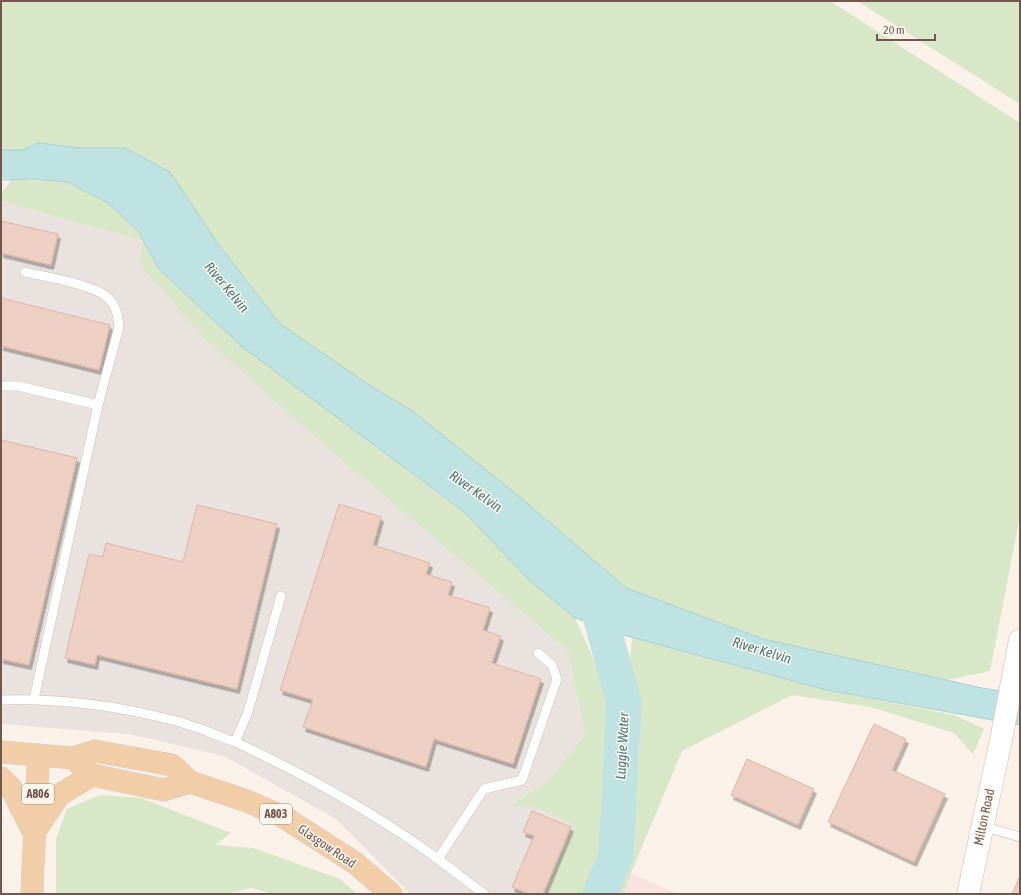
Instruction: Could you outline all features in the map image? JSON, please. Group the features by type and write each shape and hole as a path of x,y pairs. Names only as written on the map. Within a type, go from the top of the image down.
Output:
{"main road":[{"name":"Milton Road","path":"968,894 1001,740 1020,640"},
{"name":"Glasgow Road","path":"1,752 73,758 95,750 172,765 190,782 244,800 282,816 355,863 391,894"},
{"name":"A806","path":"32,894 34,833 38,795 38,755"},
{"path":"73,758 92,775 164,790 190,782"},
{"path":"1,778 11,788 34,833 59,795 92,775"}],"lane":[{"path":"25,272 94,289 107,296 114,304 118,315 119,327 98,405 34,699"},
{"path":"1,386 18,386 98,405"},
{"path":"235,742 248,712 281,596"},
{"path":"438,859 484,789 522,780 557,679 552,665 538,653"},
{"path":"1,700 63,700 170,719 235,742 273,760 346,799 438,859 484,894"},
{"path":"982,826 1020,838"}],"shaded area":[{"path":"1,201 143,241 139,264 339,458 568,651 585,735 546,782 509,805 532,806 576,826 553,874 547,894 410,894 336,819 224,756 129,734 1,724"},
{"path":"631,873 677,894 624,894"}],"green space":[{"path":"1,1 830,1 1020,123 1020,516 990,671 948,680 763,639 626,588 521,498 411,410 372,387 279,323 216,241 170,172 80,148 38,143 22,150 1,150"},
{"path":"857,1 1020,1 1020,104 865,6"},
{"path":"12,179 67,182 108,203 138,231 159,269 412,474 463,511 530,581 575,618 604,683 612,741 636,737 630,661 632,637 827,690 954,715 984,729 973,754 954,733 870,707 792,695 682,751 631,873 624,894 547,894 553,874 576,826 532,806 509,806 546,782 585,735 568,651 339,458 205,339 139,264 143,241 1,201 1,194"},
{"path":"100,795 141,798 231,833 215,845 253,848 340,879 357,894 273,894 251,888 226,894 56,894 56,839 67,809"}],"water":[{"name":"River Kelvin","path":"38,143 80,148 125,148 170,172 216,241 279,323 372,387 411,410 521,498 626,588 763,639 982,688 1020,694 1020,725 827,690 616,633 575,618 530,581 463,511 241,346 159,269 138,231 108,203 67,182 32,179 1,180 1,150 22,150"}],"building":[{"path":"1,221 58,234 51,265 1,253"},
{"path":"1,298 110,325 99,370 1,346"},
{"path":"1,440 77,458 29,665 1,659"},
{"path":"339,504 381,517 373,545 430,563 426,574 452,582 448,595 490,608 483,630 501,636 492,663 541,679 513,764 434,739 426,767 303,727 313,700 280,690"},
{"path":"197,505 277,524 237,689 97,655 95,665 65,658 89,554 103,557 106,543 183,562"},
{"path":"874,724 906,739 892,770 945,794 914,862 828,822"},
{"path":"747,759 814,789 798,825 731,795"},
{"path":"532,811 571,827 543,894 529,894 512,887 534,836 523,832"},
{"path":"1020,876 1020,894 1012,894"}],"waterway":[{"name":"Luggie Water","path":"595,598 624,702 616,856 600,894"}]}
